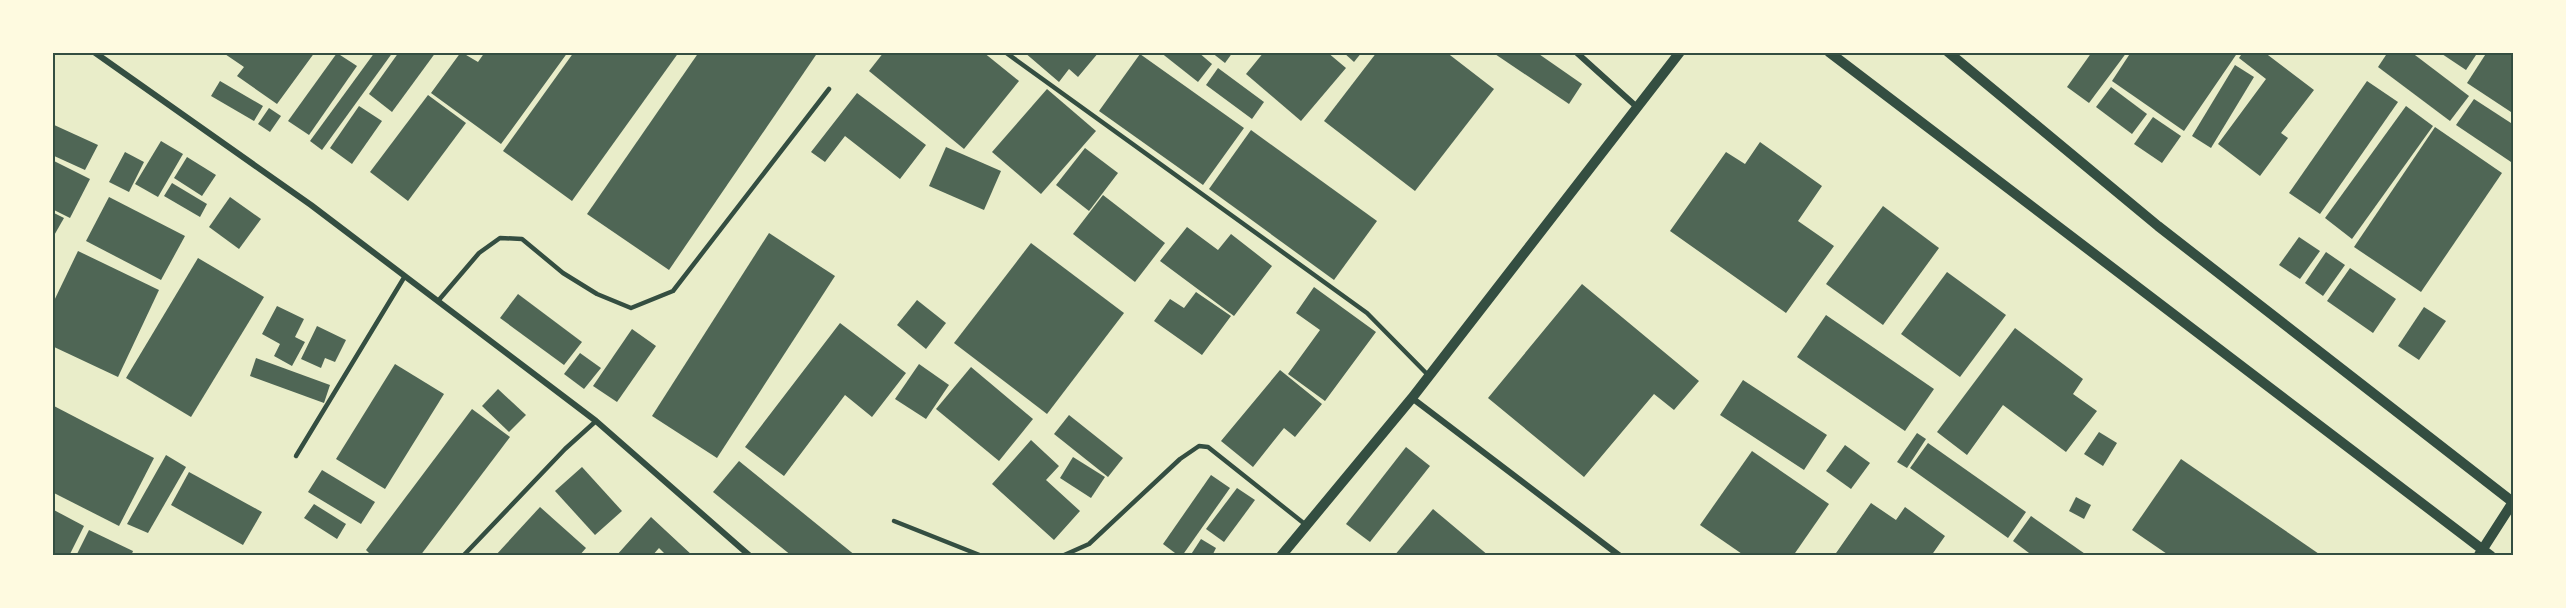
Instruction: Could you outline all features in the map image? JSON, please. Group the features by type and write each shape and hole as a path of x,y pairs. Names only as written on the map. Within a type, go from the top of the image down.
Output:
{"street":[{"path":"94,52 311,205 596,421 750,555"},
{"path":"1576,52 1639,108"},
{"path":"1281,555 1412,399 1680,52"},
{"path":"1829,52 2484,553 2513,502 2167,233 1948,52"},
{"path":"1412,399 1620,555"}],"lane":[{"path":"1005,52 1367,314 1429,376"},
{"path":"438,301 479,253 500,238 522,240 563,273 597,294 631,308 673,291 829,89"},
{"path":"296,456 405,276"},
{"path":"463,555 565,448 596,421"},
{"path":"1062,555 1089,544 1180,459 1199,446 1209,447 1306,525"},
{"path":"894,522 982,555"}],"building":[{"path":"222,52 315,52 277,104 237,76 244,67"},
{"path":"375,52 393,52 322,150 310,141"},
{"path":"399,52 436,52 392,112 369,94"},
{"path":"461,52 478,62 485,52 568,52 501,144 431,93"},
{"path":"574,52 679,52 572,201 503,151"},
{"path":"699,52 818,52 669,270 587,214"},
{"path":"884,52 983,52 1019,81 964,149 869,71"},
{"path":"1024,52 1099,52 1078,77 1069,69 1059,82"},
{"path":"1160,52 1198,52 1212,64 1198,82"},
{"path":"1211,52 1233,52 1225,63"},
{"path":"1264,52 1327,52 1346,68 1301,121 1246,74"},
{"path":"1343,52 1362,52 1354,62"},
{"path":"1377,52 1446,52 1494,89 1415,191 1324,121"},
{"path":"1492,52 1536,52 1582,84 1569,104"},
{"path":"2092,52 2127,52 2089,103 2067,87"},
{"path":"2131,52 2238,52 2184,131 2112,81"},
{"path":"2243,52 2264,52 2314,90 2281,133 2288,138 2260,176 2218,144 2266,79 2239,58"},
{"path":"2388,52 2411,52 2469,96 2450,121 2378,67"},
{"path":"2439,52 2478,52 2466,70"},
{"path":"2487,52 2514,52 2514,114 2467,83"},
{"path":"337,53 357,66 309,135 288,121"},
{"path":"1140,54 1244,128 1203,185 1099,111"},
{"path":"2235,65 2254,77 2211,148 2192,136"},
{"path":"1218,68 1264,102 1252,119 1206,85"},
{"path":"220,81 263,106 254,121 211,96"},
{"path":"2367,81 2398,102 2320,214 2289,193"},
{"path":"2111,87 2147,114 2132,134 2096,107"},
{"path":"1047,89 1096,131 1041,194 992,152"},
{"path":"857,93 926,145 900,179 845,136 825,162 811,152"},
{"path":"428,95 466,123 408,201 370,172"},
{"path":"2474,99 2514,125 2514,164 2456,125"},
{"path":"359,106 382,121 352,164 330,148"},
{"path":"2406,106 2433,126 2352,239 2325,218"},
{"path":"269,108 281,116 270,132 258,124"},
{"path":"2153,117 2181,136 2162,163 2134,144"},
{"path":"52,124 98,145 85,170 52,155"},
{"path":"2435,127 2502,173 2421,292 2354,247"},
{"path":"1251,130 1377,221 1334,280 1209,189"},
{"path":"161,141 183,154 158,197 135,184"},
{"path":"1760,142 1822,186 1798,221 1834,246 1786,313 1670,231 1726,152 1745,164"},
{"path":"946,147 1001,171 984,210 929,186"},
{"path":"1085,148 1118,173 1089,211 1056,185"},
{"path":"125,152 144,162 129,192 109,182"},
{"path":"187,157 216,175 202,196 174,178"},
{"path":"52,160 90,179 70,218 52,209"},
{"path":"172,183 207,204 200,217 164,196"},
{"path":"1103,195 1165,243 1135,282 1073,234"},
{"path":"109,197 185,236 161,280 86,241"},
{"path":"230,197 261,219 239,249 209,227"},
{"path":"1883,206 1939,248 1883,325 1826,284"},
{"path":"52,212 64,218 52,239"},
{"path":"1187,227 1218,250 1231,234 1272,266 1234,316 1160,261"},
{"path":"769,233 835,276 717,458 652,416"},
{"path":"2299,237 2320,251 2300,279 2279,265"},
{"path":"1031,243 1124,313 1047,414 954,343"},
{"path":"78,251 159,290 118,377 52,346 52,305"},
{"path":"2326,252 2345,265 2323,296 2305,283"},
{"path":"198,258 264,297 191,417 126,378"},
{"path":"2350,268 2396,299 2373,333 2327,301"},
{"path":"1947,272 2006,315 1960,377 1901,334"},
{"path":"1582,284 1699,381 1674,410 1654,394 1584,477 1488,398"},
{"path":"1314,287 1376,332 1325,401 1288,374 1320,330 1296,313"},
{"path":"1196,292 1231,316 1202,355 1154,321 1170,299 1184,308"},
{"path":"518,294 582,342 564,365 500,318"},
{"path":"917,300 946,323 926,349 897,325"},
{"path":"277,306 304,319 295,337 305,342 292,366 274,356 280,344 262,334"},
{"path":"2424,307 2446,321 2419,360 2398,346"},
{"path":"1826,315 1934,389 1905,431 1797,357"},
{"path":"840,323 906,373 872,417 845,395 784,476 745,447"},
{"path":"317,326 346,340 335,362 325,358 321,368 301,359"},
{"path":"2015,328 2083,379 2073,394 2097,411 2066,452 2003,405 1967,455 1937,432"},
{"path":"632,329 656,346 617,402 593,386"},
{"path":"580,353 601,368 584,389 564,374"},
{"path":"256,358 330,385 324,403 250,376"},
{"path":"395,364 444,394 385,489 336,459"},
{"path":"919,364 949,385 926,419 895,399"},
{"path":"971,367 1033,419 999,461 936,409"},
{"path":"1280,370 1322,404 1295,437 1284,428 1253,467 1221,441"},
{"path":"1743,380 1827,435 1804,470 1720,415"},
{"path":"498,389 526,415 509,432 482,406"},
{"path":"52,405 154,458 119,526 52,492"},
{"path":"472,409 510,437 420,556 372,556 366,550"},
{"path":"1069,415 1123,458 1108,477 1054,434"},
{"path":"2099,432 2117,443 2103,466 2084,454"},
{"path":"1917,433 1926,439 1907,468 1897,462"},
{"path":"1031,440 1059,466 1046,480 1080,511 1054,540 992,484"},
{"path":"1928,443 2026,512 2008,538 1910,468"},
{"path":"1845,445 1870,463 1851,489 1826,471"},
{"path":"1406,447 1430,466 1370,542 1346,524"},
{"path":"1752,451 1829,504 1793,556 1745,556 1700,525"},
{"path":"166,455 186,467 148,533 127,524"},
{"path":"1073,457 1105,477 1091,498 1060,478"},
{"path":"2181,459 2322,556 2170,556 2132,530"},
{"path":"739,461 856,556 792,556 713,492"},
{"path":"582,467 622,511 595,535 555,491"},
{"path":"322,470 375,502 361,524 308,492"},
{"path":"189,472 262,512 243,545 171,505"},
{"path":"1211,475 1230,488 1182,556 1179,556 1163,544"},
{"path":"1237,488 1255,500 1224,542 1206,529"},
{"path":"2076,497 2091,505 2084,519 2069,511"},
{"path":"1871,503 1896,520 1905,507 1945,536 1931,556 1834,556"},
{"path":"314,504 346,524 337,539 304,518"},
{"path":"540,507 586,548 579,556 495,556"},
{"path":"52,509 84,526 69,556 52,556"},
{"path":"1433,509 1489,556 1394,556"},
{"path":"2031,516 2088,556 2033,556 2013,541"},
{"path":"651,517 693,556 667,556 659,548 652,556 616,556"},
{"path":"89,530 133,551 131,556 76,556"},
{"path":"1201,539 1216,548 1212,556 1190,556"}]}
